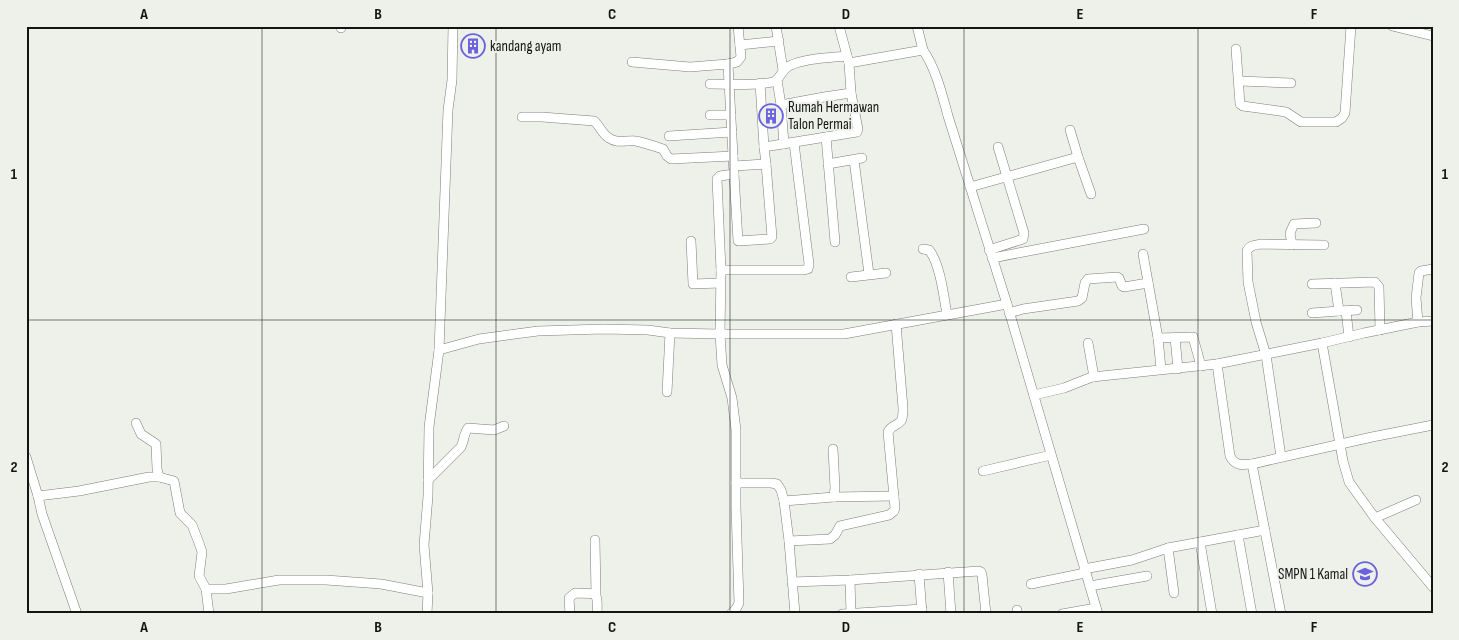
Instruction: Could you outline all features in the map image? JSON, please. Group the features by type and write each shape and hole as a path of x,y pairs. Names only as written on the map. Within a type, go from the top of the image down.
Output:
{"street":[{"path":"427,614 428,593 424,545 429,427 438,350 453,26"},
{"path":"632,62 690,67 736,62 740,59 738,26"},
{"path":"776,26 783,70"},
{"path":"764,147 856,132 858,130 851,93 848,59 840,26"},
{"path":"917,26 923,50 940,88 1034,395 1097,611 1062,614"},
{"path":"1236,49 1240,104 1286,112 1301,122 1330,123 1340,121 1345,113 1351,26"},
{"path":"1392,26 1433,36"},
{"path":"740,45 779,41"},
{"path":"710,84 760,84 774,82 783,70 798,63 923,50"},
{"path":"728,64 738,241 770,240 772,237 760,84"},
{"path":"777,80 784,144"},
{"path":"1238,81 1291,83"},
{"path":"780,105 851,93"},
{"path":"710,115 731,115"},
{"path":"522,117 592,120 612,140 619,142 634,141 656,146 663,149 671,159 733,156"},
{"path":"1070,130 1091,194"},
{"path":"669,136 732,132"},
{"path":"826,137 835,242"},
{"path":"721,270 808,269 809,264 794,143"},
{"path":"990,254 1023,239 1024,236 998,147"},
{"path":"970,187 1078,156"},
{"path":"828,164 858,159 869,274"},
{"path":"731,614 739,603 736,532 736,430 732,398 722,365 720,334 721,270 717,179 734,170 766,164"},
{"path":"1292,245 1290,233 1294,224 1316,223"},
{"path":"990,254 1144,229"},
{"path":"691,242 693,284 720,283"},
{"path":"1281,457 1266,355 1256,322 1248,282 1247,251 1252,245 1261,244 1324,245"},
{"path":"923,249 929,250 932,253 940,276 947,315"},
{"path":"1143,254 1158,338 1161,369"},
{"path":"1418,322 1416,298 1419,274 1422,271 1433,269"},
{"path":"852,277 886,273"},
{"path":"438,350 479,339 538,331 604,329 648,330 670,333 844,334 947,315 1023,309 1078,301 1082,298 1085,282 1088,279 1116,277 1119,278 1123,286 1148,283"},
{"path":"1312,284 1375,282 1378,284 1380,330"},
{"path":"1335,283 1349,337"},
{"path":"1312,314 1358,310"},
{"path":"1034,395 1064,388 1094,377 1217,364 1418,322 1433,322"},
{"path":"789,541 830,540 840,526 889,515 894,511 888,432 891,426 900,423 903,408 896,324"},
{"path":"668,392 670,333"},
{"path":"1158,338 1193,337 1201,366"},
{"path":"1175,338 1178,368"},
{"path":"1088,343 1094,377"},
{"path":"1322,343 1343,461 1349,482 1375,518 1433,587"},
{"path":"1217,364 1230,456 1236,464 1252,464 1433,425"},
{"path":"136,424 141,434 156,444 157,469 160,477"},
{"path":"428,480 461,447 468,428 494,430 504,426"},
{"path":"833,449 834,497"},
{"path":"983,472 1051,455"},
{"path":"26,457 42,514 77,614"},
{"path":"1252,464 1281,614"},
{"path":"38,496 79,491 149,477 172,480 176,484 180,513 192,524 202,552 199,576 206,589 209,614"},
{"path":"736,483 771,483 777,484 781,490 789,541 794,614"},
{"path":"784,501 834,497 894,496"},
{"path":"1375,518 1416,500"},
{"path":"1031,584 1132,560 1168,548 1264,530"},
{"path":"1238,535 1252,614"},
{"path":"595,540 597,614"},
{"path":"1200,542 1212,614"},
{"path":"1168,548 1174,593"},
{"path":"792,582 979,571 982,572 986,614"},
{"path":"948,572 951,614"},
{"path":"842,614 922,611 919,574"},
{"path":"1090,586 1146,576"},
{"path":"206,589 226,589 279,580 326,580 381,584 428,593"},
{"path":"850,580 851,614"},
{"path":"570,614 570,598 572,595 575,593 596,595"}],"place":[{"name":"kandang ayam","path":"473,46"},
{"name":"Rumah Hermawan Talon Permai","path":"771,116"},
{"name":"SMPN 1 Kamal","path":"1365,574"}]}
